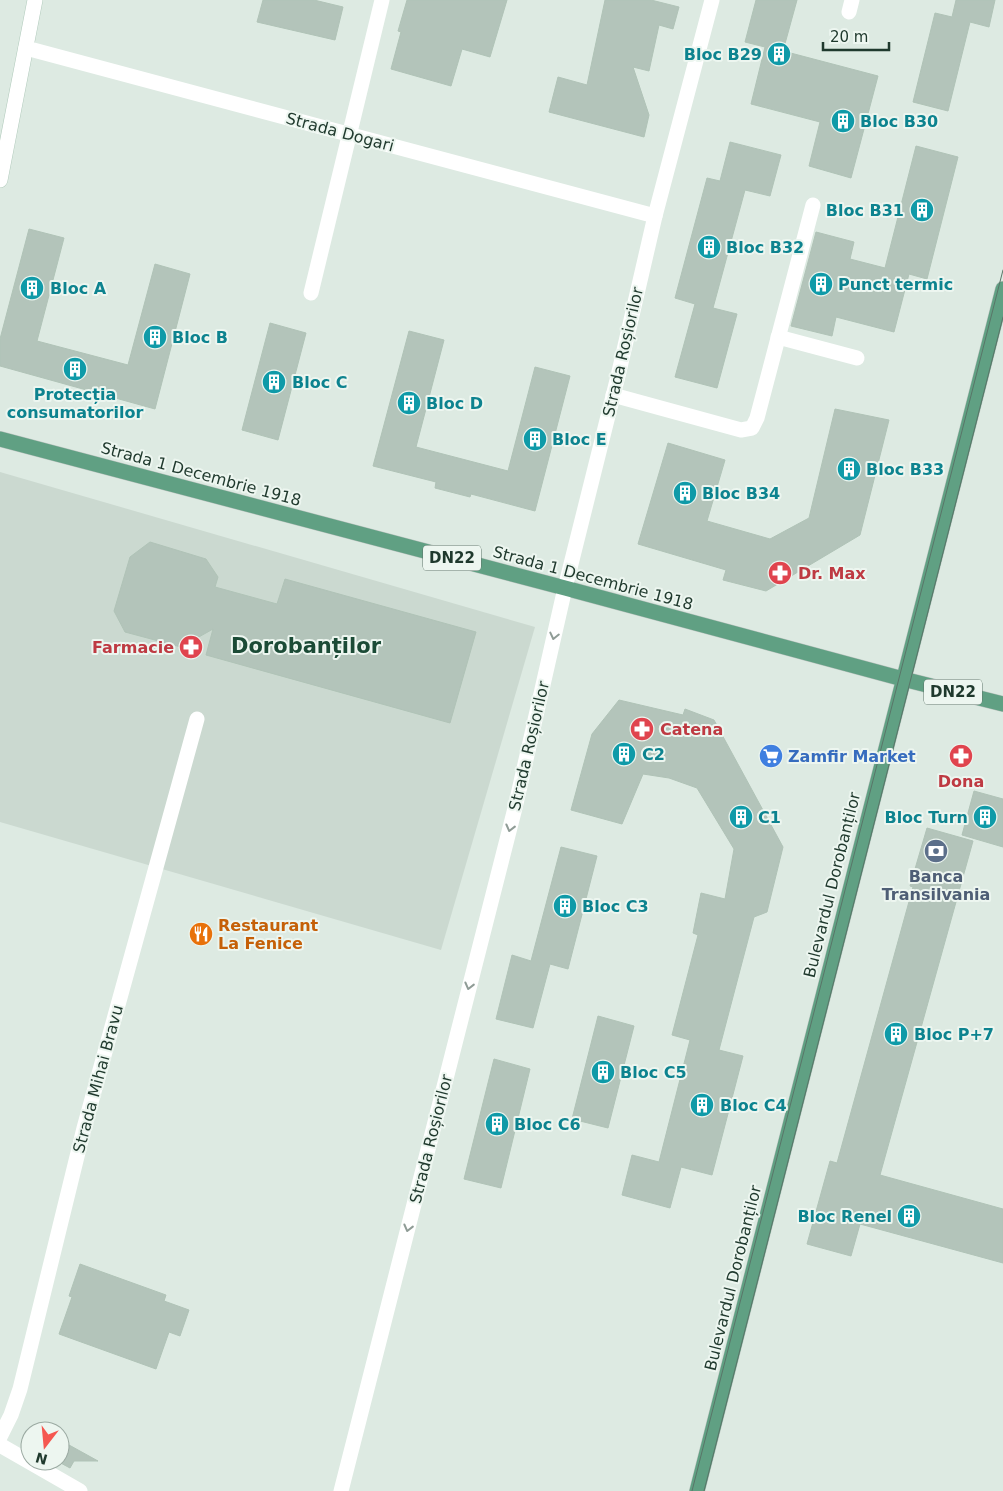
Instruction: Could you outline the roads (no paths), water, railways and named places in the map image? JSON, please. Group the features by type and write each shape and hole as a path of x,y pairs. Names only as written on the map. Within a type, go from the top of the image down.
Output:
{"main road":[{"name":"Bulevardul Dorobanților","path":"697,1491 902,679 1003,289"},
{"name":"Strada 1 Decembrie 1918","path":"0,440 565,588 902,679 1003,704"}],"street":[{"path":"0,180 35,0"},
{"path":"311,293 382,0"},
{"name":"Strada Roșiorilor","path":"341,1491 513,817 565,588 655,216 712,0"},
{"name":"Strada Dogari","path":"26,48 655,216"},
{"path":"613,395 741,430 752,428 757,418 813,204"},
{"path":"778,337 857,358"},
{"name":"Strada Mihai Bravu","path":"0,1437 11,1416 20,1389 84,1128 197,720"},
{"path":"0,1445 80,1491"}],"tram line":[{"path":"692,1491 1003,270"},
{"path":"704,1491 1003,317"}],"place":[{"name":"Bloc B29","path":"779,54"},
{"name":"Bloc B30","path":"843,121"},
{"name":"Bloc B31","path":"922,210"},
{"name":"Bloc B32","path":"709,247"},
{"name":"Punct termic","path":"821,284"},
{"name":"Bloc A","path":"32,288"},
{"name":"Bloc B","path":"155,337"},
{"name":"Protecția consumatorilor","path":"75,369"},
{"name":"Bloc C","path":"274,382"},
{"name":"Bloc D","path":"409,403"},
{"name":"Bloc E","path":"535,439"},
{"name":"Bloc B33","path":"849,469"},
{"name":"Bloc B34","path":"685,493"},
{"name":"Dr. Max","path":"780,573"},
{"name":"Farmacie","path":"191,647"},
{"name":"Catena","path":"642,729"},
{"name":"C2","path":"624,754"},
{"name":"Zamfir Market","path":"771,756"},
{"name":"Dona","path":"961,756"},
{"name":"C1","path":"741,817"},
{"name":"Bloc Turn","path":"985,817"},
{"name":"Banca Transilvania","path":"936,851"},
{"name":"Bloc C3","path":"565,906"},
{"name":"Restaurant La Fenice","path":"201,934"},
{"name":"Bloc P+7","path":"896,1034"},
{"name":"Bloc C5","path":"603,1072"},
{"name":"Bloc C4","path":"702,1105"},
{"name":"Bloc C6","path":"497,1124"},
{"name":"Bloc Renel","path":"909,1216"}],"district":[{"name":"Dorobanților","path":"306,646"}]}
